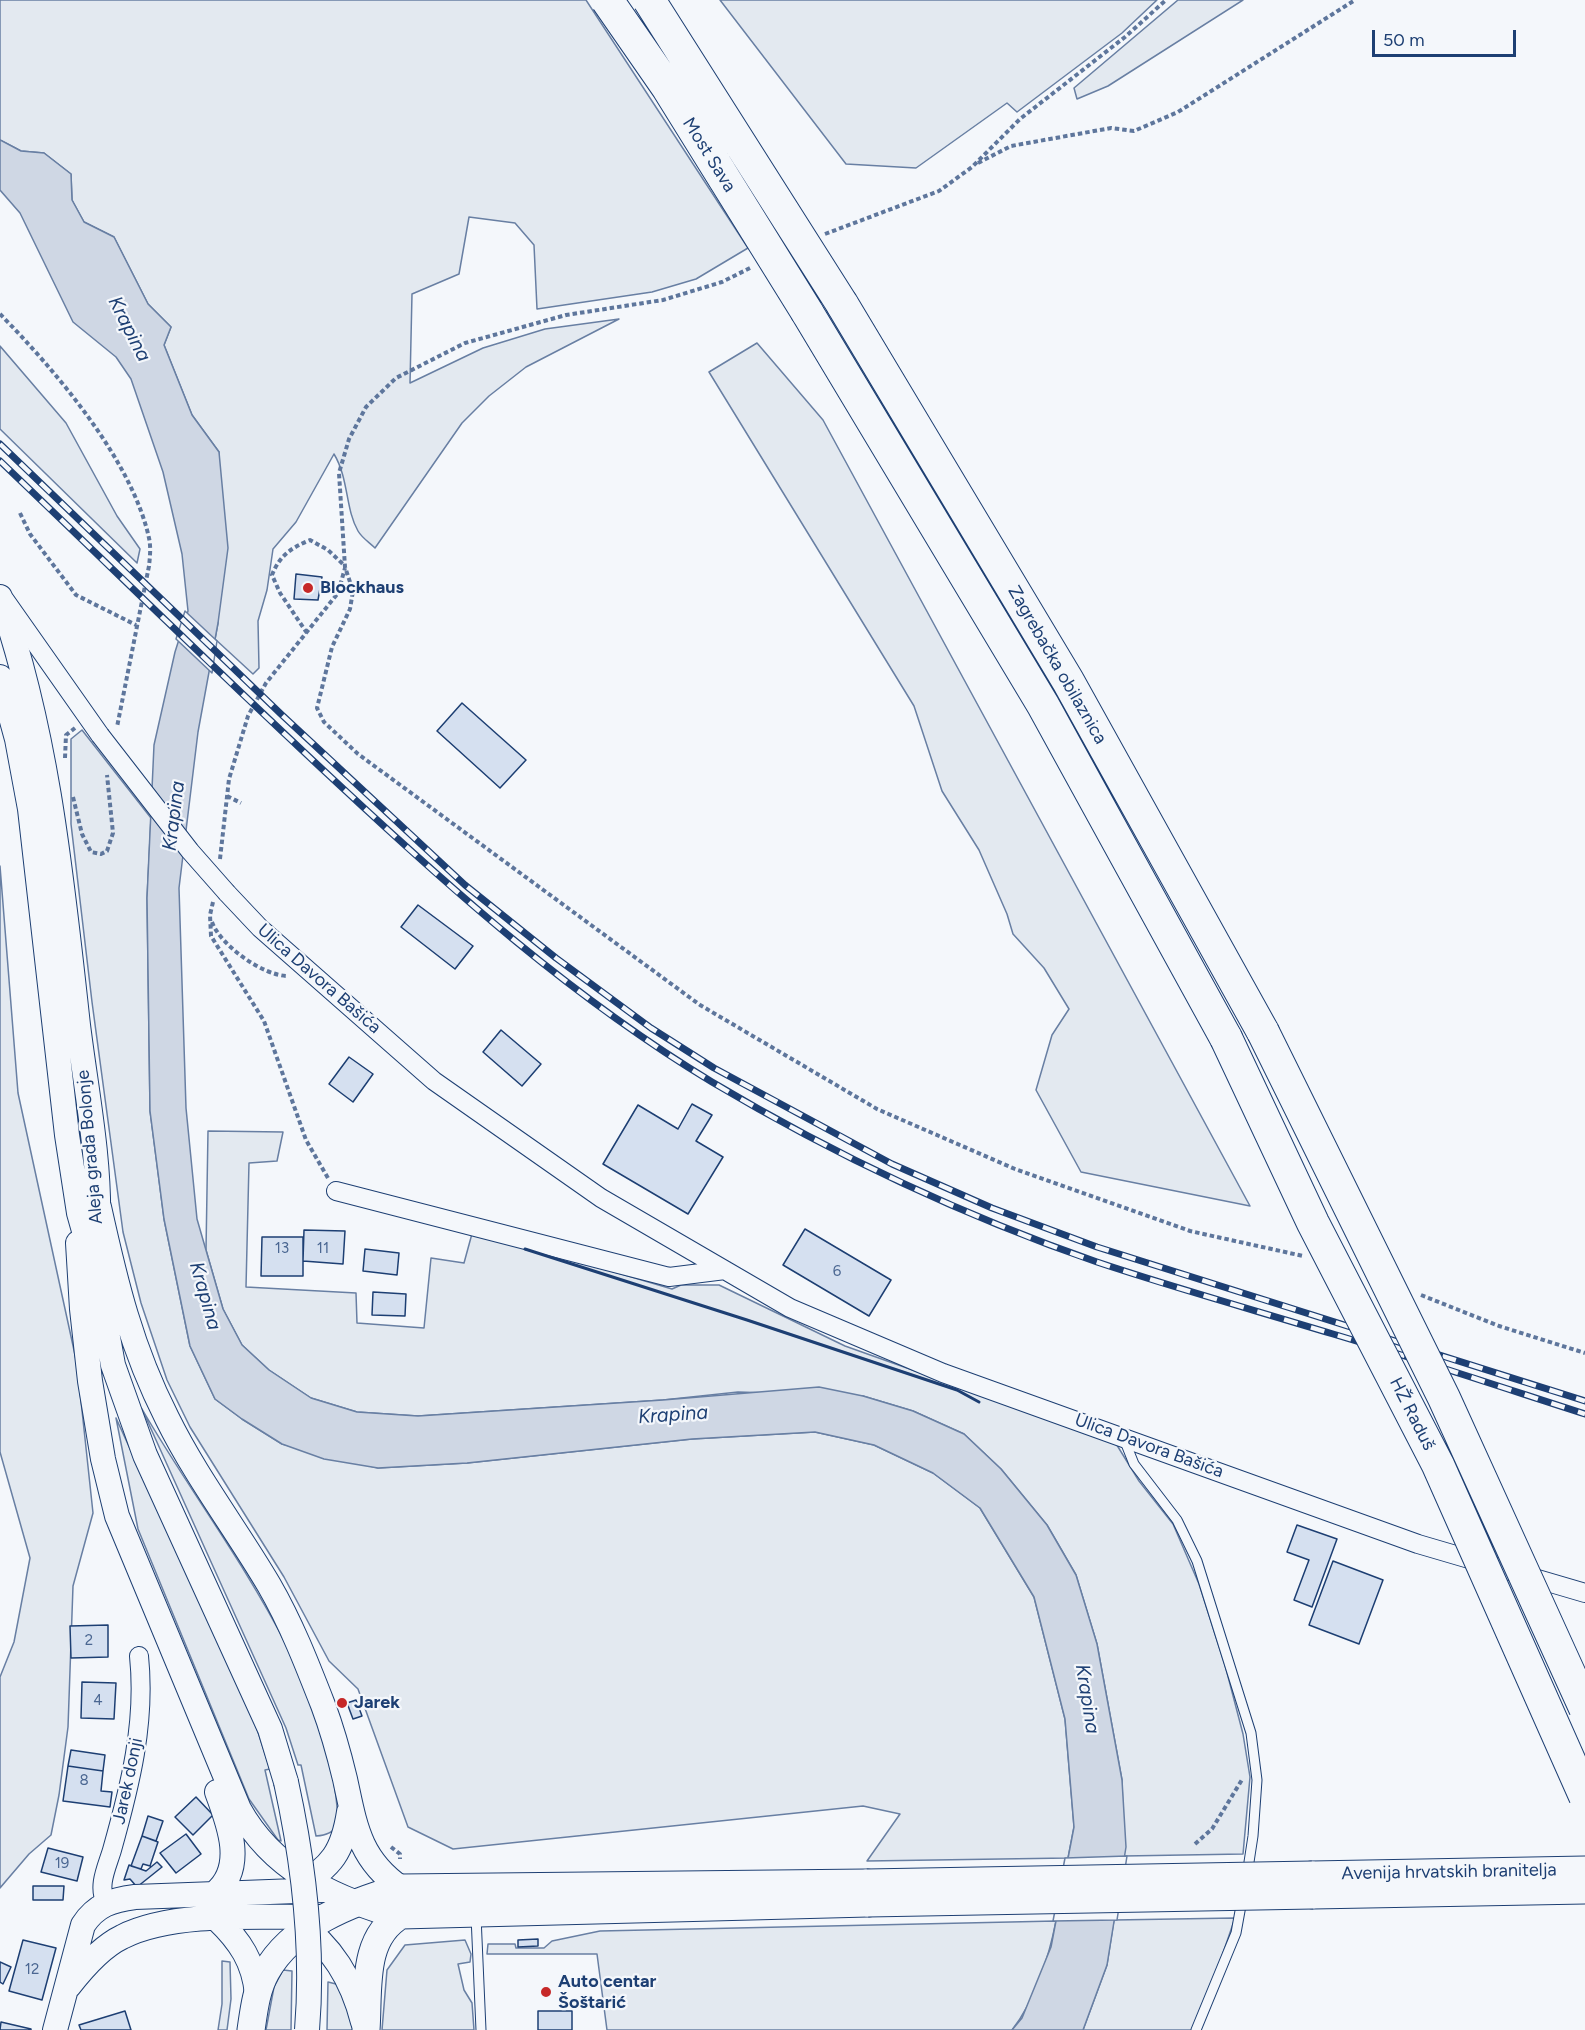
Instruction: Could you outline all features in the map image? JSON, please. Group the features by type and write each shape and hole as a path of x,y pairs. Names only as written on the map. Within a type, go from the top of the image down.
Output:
{"highway":[{"name":"Most Sava","path":"607,0 668,88 807,312"},
{"name":"Most Sava","path":"649,0 842,304"},
{"name":"Zagrebačka obilaznica","path":"842,304 1068,681 1263,1032"},
{"name":"Zagrebačka obilaznica","path":"807,312 1043,705 1226,1038"},
{"name":"HŽ Raduš","path":"1263,1032 1444,1398 1585,1708"},
{"name":"HŽ Raduš","path":"1226,1038 1313,1223 1438,1465 1585,1796"}],"main road":[{"name":"Aleja grada Bolonje","path":"0,595 21,659 50,801 64,900 89,1210 105,1328 123,1399 145,1455 262,1708 286,1782 297,1835 308,1912 310,1968 307,2030"},
{"name":"Aleja grada Bolonje","path":"0,677 17,739 30,809 67,1135 89,1210"},
{"path":"89,1210 78,1265 90,1381 103,1459 117,1516 138,1573 212,1740 239,1809 253,1832 308,1887 397,1915"},
{"path":"89,1210 130,1334 149,1380 182,1446 269,1585 294,1635 335,1741 358,1836 372,1862 401,1888"},
{"path":"212,1740 212,1778 227,1822 233,1869 225,1892"},
{"path":"217,1919 308,1887 338,1852 345,1838 350,1809"},
{"name":"Avenija hrvatskih branitelja","path":"1312,1885 1585,1870"},
{"path":"55,2030 69,1986 83,1925 90,1914 106,1903 135,1897 308,1887 868,1893 1312,1885"},
{"name":"Avenija hrvatskih branitelja","path":"1312,1885 1585,1890"},
{"path":"251,2030 257,1994 266,1971 309,1921 401,1888"},
{"path":"225,1892 265,1903 309,1921 344,1970 357,2000 365,2030"},
{"path":"69,1986 84,1967 109,1945 144,1928 172,1922 217,1919 309,1921 868,1893"},
{"path":"106,1903 120,1919 144,1928"},
{"path":"365,2030 372,1951 381,1932 397,1915"},
{"path":"217,1919 245,1951 255,1976 257,1994"}],"street":[{"name":"Ulica Davora Bašića","path":"0,595 22,621 88,719 107,737 190,851 260,928 434,1081 601,1198 790,1308 943,1373 1418,1544 1585,1593"},
{"path":"336,1191 669,1278 725,1270"},
{"name":"Jarek donji","path":"106,1903 103,1881 129,1791 140,1722 142,1683 139,1656"}],"lane":[{"path":"1123,1437 1134,1464 1177,1520 1197,1561 1239,1690 1251,1733 1255,1759 1257,1780 1253,1836 1236,1933 1196,2030"},
{"path":"476,1913 481,2030"}],"path":[{"path":"816,237 870,215 939,192 972,166 1020,119 1125,37 1167,0"},
{"path":"972,166 1011,146 1111,128 1134,131 1167,117 1239,76 1355,0"},
{"path":"753,267 722,282 663,300 566,315 465,343 396,378 366,407 349,439 339,473 345,567 353,591 350,609 332,647 317,708 324,722 358,754 395,782 691,998 877,1109 1015,1170 1190,1231 1305,1257"},
{"path":"0,314 43,358 76,401 122,470 140,506 150,541 149,566 136,625 125,698 107,737"},
{"path":"20,513 30,534 76,595 136,625"},
{"path":"308,633 280,593 272,575 277,562 290,548 310,540 328,550 345,567"},
{"path":"266,683 338,593 345,567"},
{"path":"65,767 66,735 88,719"},
{"path":"70,787 82,834 91,852 101,854 107,850 113,833 106,768"},
{"path":"227,796 241,803"},
{"path":"210,915 216,935 268,973 288,976 301,963"},
{"path":"1414,1292 1499,1326 1585,1353"},
{"path":"1195,1844 1212,1829 1255,1759"}],"shaded area":[{"path":"0,0 586,0 748,248 696,279 652,292 537,309 534,245 515,223 469,217 459,274 412,294 410,383 483,348 545,329 619,319 526,367 489,396 462,423 375,548 360,534 354,522 342,473 334,454 296,522 273,549 267,590 258,621 259,668 253,674 215,639 218,623 219,452 192,415 164,345 171,327 148,304 114,237 84,222 72,200 71,174 44,153 21,151 0,140"},
{"path":"720,0 1157,0 1122,33 1017,112 1007,103 916,168 846,164"},
{"path":"1178,0 1243,0 1108,86 1077,99 1074,88"},
{"path":"757,343 823,420 1250,1206 1081,1172 1036,1090 1052,1035 1069,1009 1044,968 1013,934 1007,914 979,850 942,791 914,706 709,372"},
{"path":"0,346 66,423 117,516 140,549 137,563 0,429"},
{"path":"82,730 151,818 147,898 150,1111 164,1219 190,1346 215,1399 282,1444 378,1468 467,1463 692,1439 815,1432 874,1445 933,1473 980,1508 1034,1597 1065,1719 1074,1827 1068,1858 867,1861 900,1814 863,1806 453,1849 408,1827 358,1689 329,1661 284,1577 190,1427 167,1380 141,1303 123,1232 71,824 71,739"},
{"path":"0,866 18,1093 77,1364 93,1513 73,1586 68,1727 51,1835 29,1854 0,1888 0,1677 14,1642 30,1558 0,1452"},
{"path":"208,1131 283,1132 277,1161 249,1163 246,1287 356,1293 357,1323 424,1328 431,1258 464,1263 473,1230 672,1289 681,1285 719,1285 845,1346 1115,1442 1139,1481 1173,1524 1199,1584 1225,1665 1243,1734 1250,1777 1243,1854 1124,1856 1122,1780 1097,1644 1076,1575 1047,1525 1001,1469 964,1434 913,1411 863,1396 738,1392 663,1400 418,1416 357,1412 311,1398 269,1370 242,1345 223,1309 206,1250"},
{"path":"142,1409 258,1594 285,1643 308,1693 326,1744 338,1812 335,1829 325,1835 316,1836 301,1765 298,1765 286,1728"},
{"path":"116,1418 255,1723 270,1769 265,1770 281,1841 249,1799 138,1529"},
{"path":"1235,1918 1211,1988 1192,2030 1083,2030 1107,1965 1114,1920"},
{"path":"1056,1921 1040,1978 1028,2006 1012,2030 607,2030 597,1954 487,1954 488,1944 515,1944 516,1948 544,1948 552,1941 600,1931"},
{"path":"465,1940 471,1954 470,1962 458,1964 464,1990 472,2003 474,2030 382,2030 387,1970 405,1945"},
{"path":"222,1961 230,1962 231,1999 227,2030 218,2030 222,2004"},
{"path":"283,1970 292,1971 291,2030 266,2030 274,1987"},
{"path":"328,1982 344,1986 353,2030 327,2030"}],"water":[{"name":"Krapina","path":"0,140 21,151 44,153 71,174 72,200 84,222 114,237 148,304 171,327 164,345 192,415 219,452 228,548 218,623 198,732 179,888 186,1108 197,1219 223,1309 242,1345 269,1370 311,1398 357,1412 418,1416 819,1387 863,1396 913,1411 964,1434 1001,1469 1047,1525 1076,1575 1097,1644 1122,1780 1126,1847 1107,1965 1083,2030 1012,2030 1022,2018 1051,1947 1074,1827 1065,1719 1034,1597 980,1508 933,1473 874,1445 815,1432 692,1439 467,1463 378,1468 324,1459 282,1444 215,1399 190,1346 164,1219 150,1111 147,898 154,745 175,652 188,611 182,554 163,472 131,379 116,357 73,322 20,213 0,190"}],"pier":[{"path":"185,611 217,641 212,673 176,639"},
{"path":"1127,1856 1117,1920 1053,1921 1065,1858"}],"building":[{"name":"Blockhaus","path":"296,574 322,577 318,600 294,599"},
{"path":"462,703 526,760 500,788 437,731"},
{"path":"418,905 473,946 455,969 401,927"},
{"path":"501,1030 541,1064 522,1086 483,1052"},
{"path":"349,1057 373,1074 353,1102 329,1084"},
{"path":"692,1104 712,1115 696,1141 723,1157 688,1214 603,1164 638,1105 678,1129"},
{"path":"805,1229 891,1280 869,1316 783,1265"},
{"path":"304,1230 345,1231 343,1264 303,1261"},
{"path":"262,1237 303,1237 303,1276 261,1276"},
{"path":"365,1249 399,1253 397,1275 363,1271"},
{"path":"373,1292 406,1294 405,1316 372,1315"},
{"path":"1297,1525 1337,1539 1312,1607 1294,1600 1309,1560 1287,1552"},
{"path":"1333,1561 1383,1580 1359,1644 1309,1625"},
{"path":"108,1625 108,1657 71,1658 70,1626"},
{"path":"82,1682 116,1683 114,1719 81,1718"},
{"path":"356,1700 362,1716 353,1719 347,1703"},
{"path":"71,1750 105,1755 103,1771 68,1766"},
{"path":"68,1766 103,1771 101,1791 112,1792 110,1807 63,1801"},
{"path":"196,1797 213,1815 193,1835 175,1817"},
{"path":"148,1816 163,1821 156,1841 142,1836"},
{"path":"186,1834 201,1854 176,1873 160,1853"},
{"path":"142,1836 158,1842 150,1866 143,1864 141,1869 131,1866"},
{"path":"48,1848 83,1857 77,1881 41,1872"},
{"path":"157,1862 162,1867 137,1887 130,1879 124,1880 129,1865 146,1871"},
{"path":"33,1886 64,1886 63,1900 33,1900"},
{"path":"538,1939 538,1946 518,1947 518,1940"},
{"path":"23,1940 56,1948 42,2000 9,1991"},
{"path":"0,1962 11,1967 3,1984 0,1982"},
{"path":"125,2011 131,2030 81,2030 79,2025"},
{"path":"538,2011 572,2011 572,2030 538,2030"},
{"path":"1,2022 31,2029 31,2030 0,2030"}],"railway":[{"path":"0,444 282,715 465,885 556,958 651,1028 714,1068 892,1164 992,1208 1097,1247 1585,1401"},
{"path":"0,461 209,662 424,863 563,979 611,1015 712,1082 804,1134 900,1182 1047,1244 1126,1272 1396,1353 1585,1414"}],"wall":[{"path":"525,1249 957,1390 979,1402"}],"place":[{"name":"Blockhaus","path":"308,588"},
{"name":"Jarek","path":"342,1703"},
{"name":"Auto centar Šoštarić","path":"546,1992"}]}
